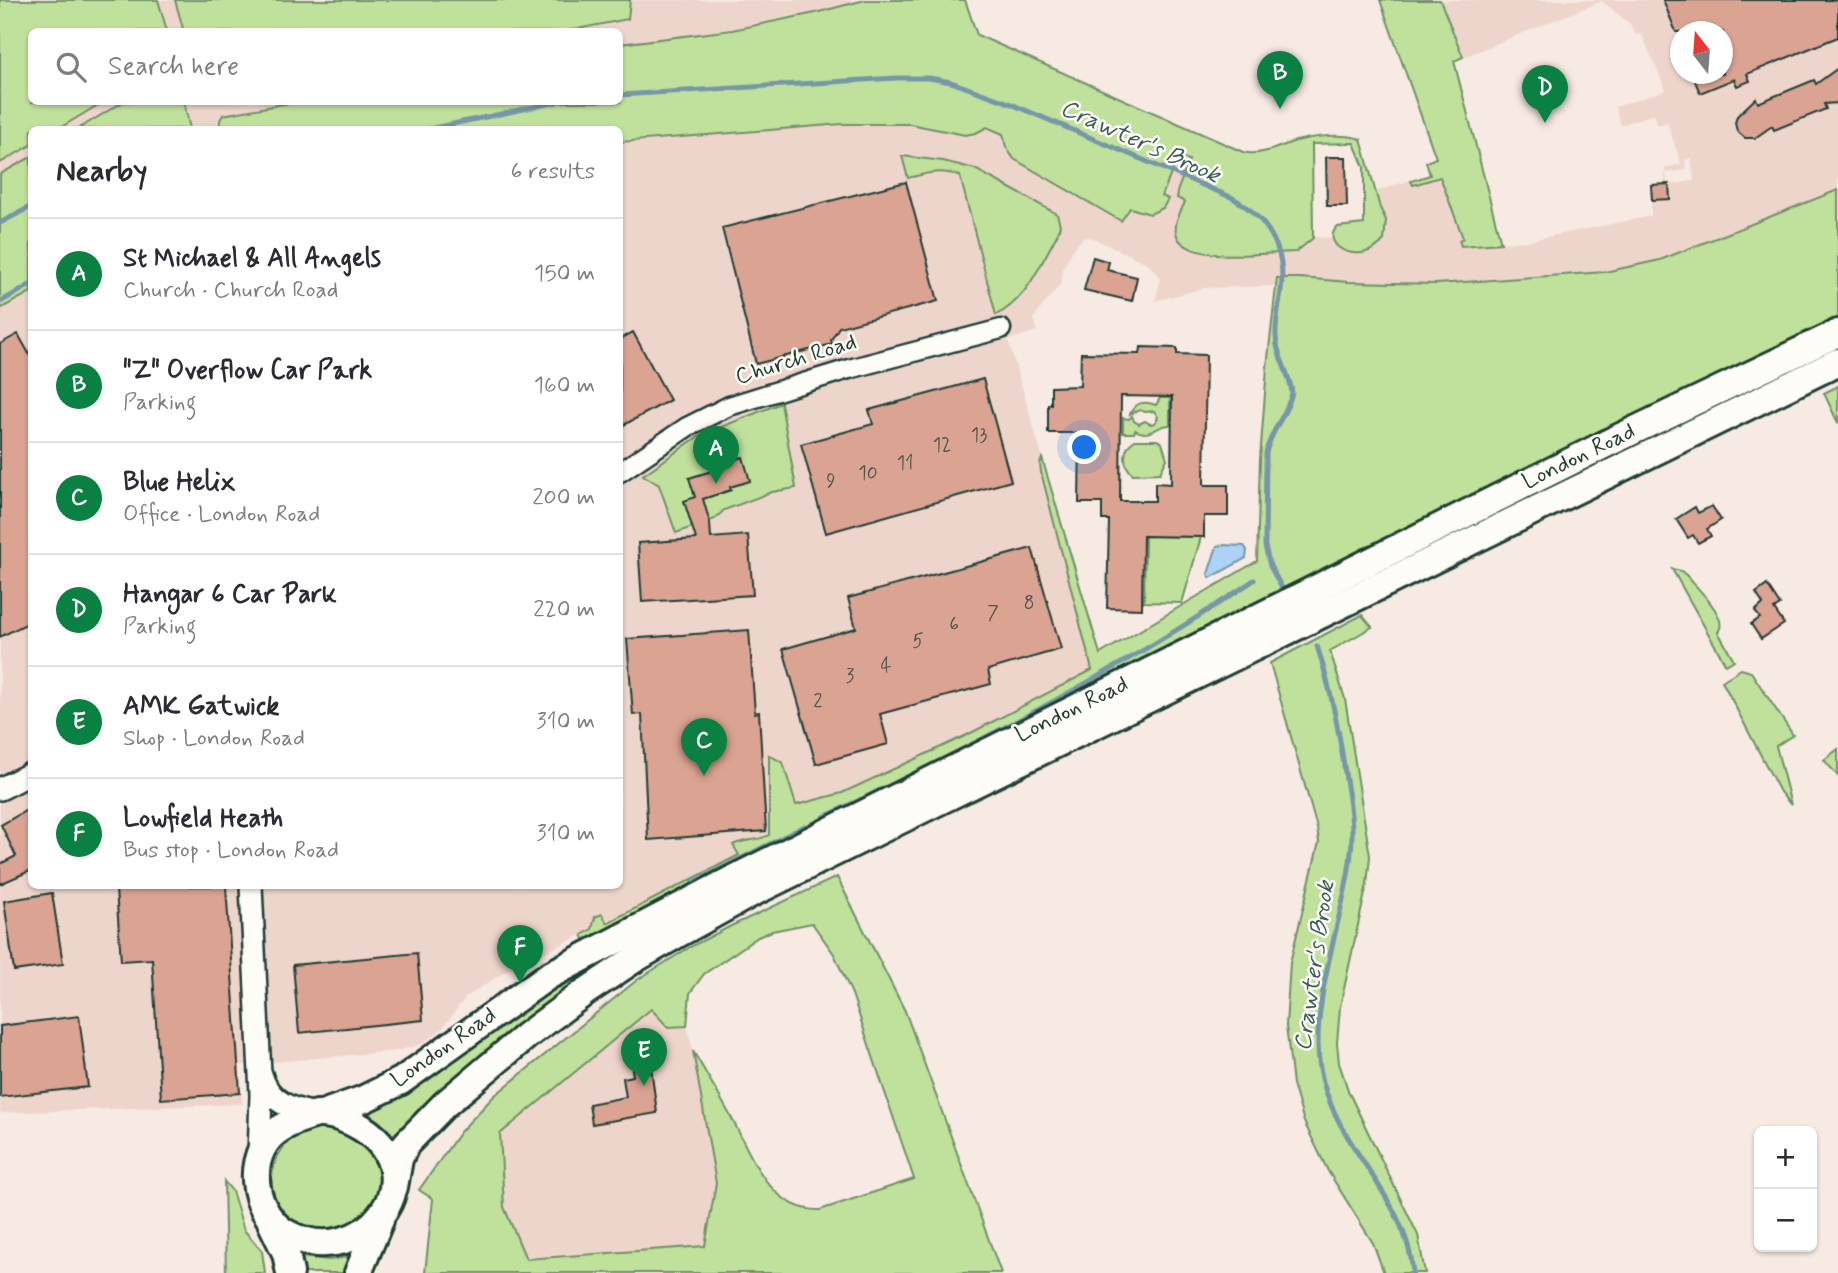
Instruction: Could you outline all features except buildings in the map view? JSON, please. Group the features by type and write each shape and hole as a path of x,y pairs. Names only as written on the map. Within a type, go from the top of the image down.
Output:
{"main road":[{"name":"London Road","path":"320,1114 364,1099 401,1081 548,976 730,880 1610,442 1838,333"},
{"name":"London Road","path":"394,1187 402,1151 431,1116 509,1049 585,992 681,932 748,895 1838,362"},
{"path":"290,1273 286,1253 259,1197 258,1164 265,1144 278,1130 320,1114 341,1118 372,1136 389,1158 393,1172 394,1187 389,1205 358,1273"},
{"path":"270,1221 301,1241 328,1246 360,1235 381,1218"}],"street":[{"name":"Church Road","path":"623,470 687,427 729,406 876,362 1001,329"},
{"path":"0,789 28,775"},
{"path":"251,889 260,1069 258,1164"},
{"path":"260,1069 265,1085 275,1099 293,1109 320,1114"}],"shaded area":[{"path":"0,0 938,0 935,24 1313,182 1313,237 1333,238 1375,249 1384,240 1375,192 1410,180 1413,185 1445,175 1471,239 1478,245 1527,241 1651,216 1651,185 1665,184 1665,168 1681,164 1667,122 1658,125 1654,114 1621,125 1615,107 1666,90 1641,33 1636,35 1631,25 1602,1 1454,61 1386,0 1838,0 1838,190 1660,260 1629,268 1567,276 1437,284 1300,278 1276,286 1204,288 1155,301 1161,278 1147,263 1090,237 1083,238 1063,268 1062,282 1034,317 1037,331 1008,340 1106,674 775,837 641,907 507,970 465,998 442,1029 422,1044 397,1051 240,1065 242,1104 0,1113 0,309 28,294 28,889 623,889 623,140 710,129 962,118 623,130 623,126 28,126 28,275 0,289","holes":["902,156 945,171 932,171 908,178","1012,157 1143,199 1128,210 1094,190","1691,158 1694,181 1667,185 1666,173 1686,170 1685,160"]},
{"path":"652,1009 668,1027 687,1026 693,1051 716,1183 705,1246 526,1259 504,1207 500,1134"}],"green space":[{"path":"0,0 158,0 166,28 28,28 28,105 98,105 63,126 28,126 28,147 0,163"},
{"path":"175,0 630,0 628,19 582,28 183,28"},
{"path":"865,0 965,0 977,35 1243,152 1263,152 1296,141 1320,137 1346,136 1361,139 1380,208 1386,220 1384,240 1375,248 1354,253 1338,247 1334,241 1333,234 1337,227 1364,224 1364,167 1354,143 1312,144 1313,238 1296,252 1229,255 1194,249 1182,243 1176,232 1177,220 1185,202 1177,198 1177,192 1189,160 1178,156 1162,196 1168,199 1163,208 1150,214 1130,208 1121,221 1014,159 1006,147 1003,134 987,127 965,135 910,124 842,124 623,142 623,126 220,126 223,115 278,105 623,105 623,44 732,30"},
{"path":"1380,0 1440,0 1463,57 1454,61 1501,243 1461,246 1459,240 1463,238 1440,177 1413,185 1411,181 1430,175 1426,162 1436,158"},
{"path":"118,105 185,105 189,126 83,126"},
{"path":"902,156 943,161 975,169 1057,214 1060,225 1057,235 1032,280 1007,308 996,315 960,176 940,172 908,178"},
{"path":"28,159 28,294 0,309 0,174"},
{"path":"1838,190 1838,320 588,946 582,935 592,929 595,917 602,914 607,923 739,855 733,845 769,835 769,755 783,763 796,805 842,793 967,735 1092,670 1041,472 1042,458 1100,654 1257,561 1260,459 1277,278 1437,284 1605,272 1660,260"},
{"path":"1838,386 1838,423 1824,393"},
{"path":"1160,398 1170,398 1170,425 1145,433 1135,430 1134,433 1123,433 1123,418 1129,419 1132,416 1139,424 1145,421 1155,423 1158,417 1154,411 1140,410 1130,414 1138,404 1156,405"},
{"path":"781,403 796,488 772,492 724,510 715,519 676,533 659,485 643,475 699,436"},
{"path":"1135,440 1157,440 1162,443 1167,459 1160,473 1133,474 1129,470 1125,461 1126,452"},
{"path":"1145,536 1201,537 1182,603 1144,602"},
{"path":"1672,569 1686,575 1716,611 1720,626 1718,632 1734,660 1726,665"},
{"path":"1362,615 1372,627 1330,651 1345,699 1370,856 1367,884 1340,1007 1337,1043 1339,1063 1349,1093 1418,1235 1425,1273 1384,1273 1373,1243 1328,1171 1304,1122 1293,1084 1286,1026 1290,963 1319,842 1270,663"},
{"path":"1741,669 1751,672 1793,735 1776,746 1791,805 1780,792 1722,681"},
{"path":"1838,749 1838,776 1824,760"},
{"path":"837,877 905,1011 1001,1273 425,1273 433,1199 419,1190 460,1132 494,1096 637,980 690,947","holes":["812,923 834,954 852,994 914,1179 820,1210 802,1208 787,1201 764,1178 693,1051 716,1183 705,1246 526,1259 504,1207 500,1134 651,1009 668,1027 687,1026 690,993 704,974 758,937 772,931"]},
{"path":"638,942 403,1137 392,1140 362,1111 554,988"},
{"path":"319,1127 345,1132 366,1146 378,1169 380,1182 377,1200 359,1224 313,1234 288,1219 278,1207 272,1175 285,1145 299,1134"},
{"path":"224,1181 232,1191 244,1230 262,1251 265,1273 226,1273"},
{"path":"300,1257 329,1260 347,1257 352,1260 348,1273 299,1273"}],"water":[{"path":"1217,546 1244,546 1247,550 1246,558 1210,578 1208,574"}],"waterway":[{"name":"Crawter's Brook","path":"623,95 896,78 929,78 951,82 1004,101 1233,198 1253,212 1274,241 1281,264 1282,284 1276,336 1292,393 1266,453 1265,546 1270,566 1283,590"},
{"name":"Crawter's Brook","path":"443,126 543,105"},
{"name":"Crawter's Brook","path":"0,223 28,208"},
{"path":"0,302 28,286"},
{"path":"824,817 1044,707 1203,614 1254,580"},
{"name":"Crawter's Brook","path":"1317,646 1338,729 1352,833 1348,876 1321,1003 1318,1048 1320,1068 1327,1096 1339,1121 1398,1220 1408,1245 1413,1273"},
{"path":"693,883 805,826"}],"place":[{"name":"\"Z\" Overflow Car Park","path":"1280,109"},
{"name":"Hangar 6 Car Park","path":"1545,123"},
{"name":"St Michael & All Angels","path":"716,484"},
{"name":"Blue Helix","path":"704,776"},
{"name":"Lowfield Heath","path":"520,983"},
{"name":"AMK Gatwick","path":"644,1086"}]}
